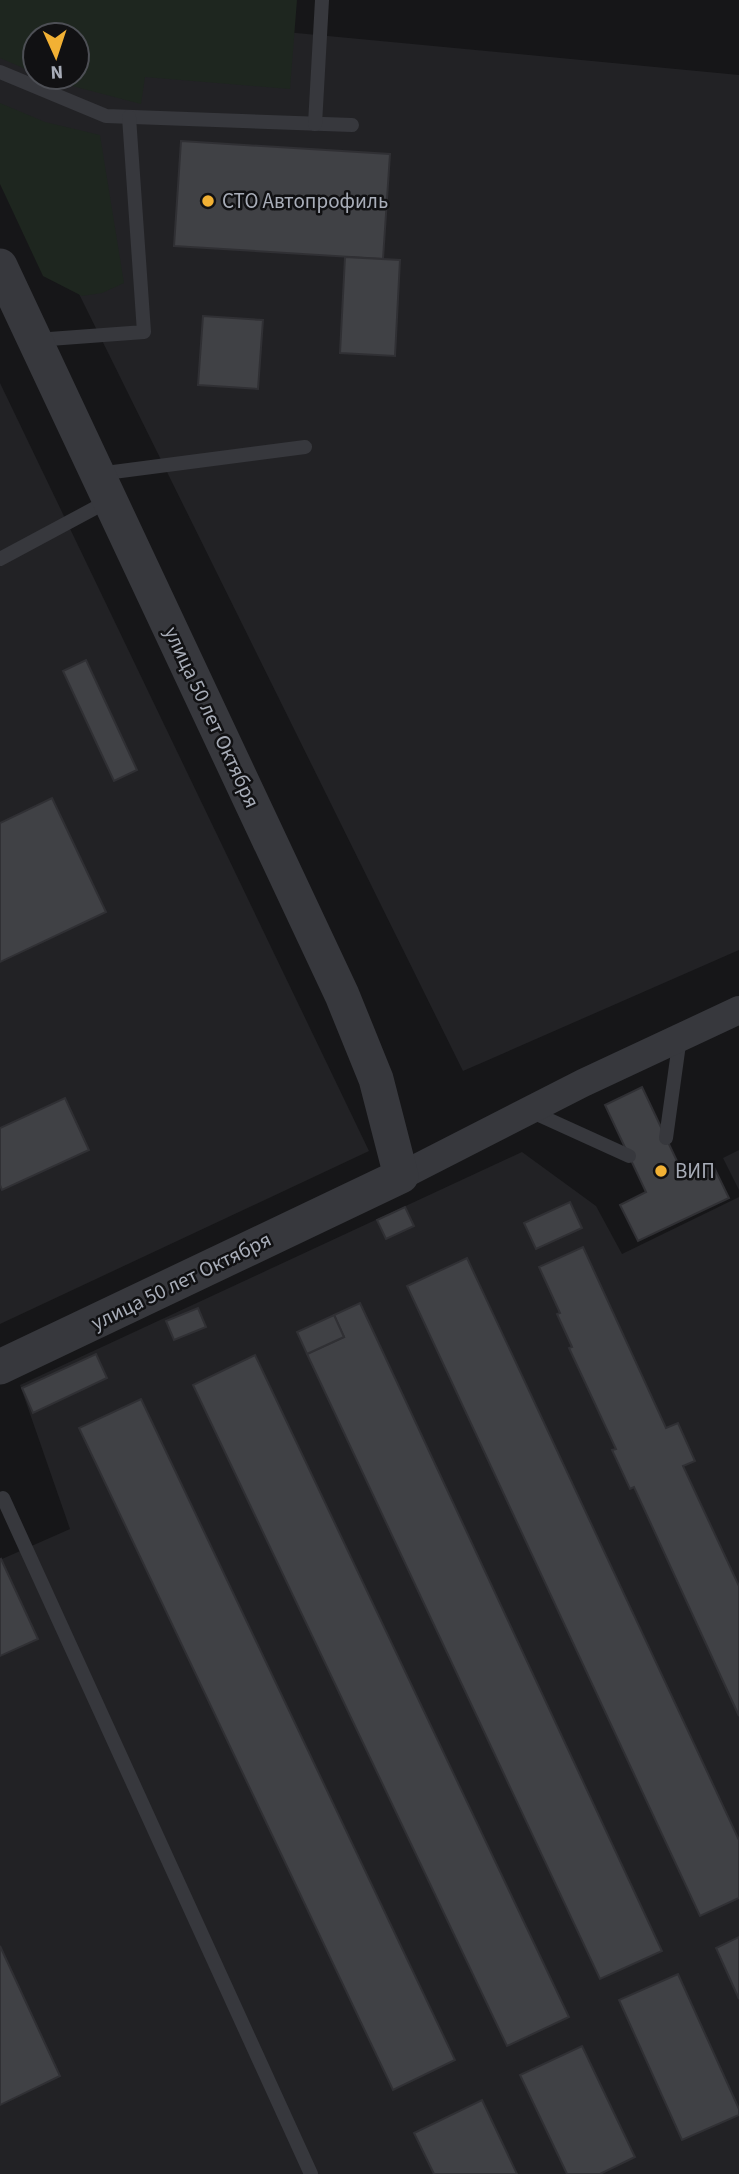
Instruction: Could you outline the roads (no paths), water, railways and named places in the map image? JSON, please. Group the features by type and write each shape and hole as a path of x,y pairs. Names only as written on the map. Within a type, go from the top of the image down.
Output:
{"street":[{"name":"улица 50 лет Октября","path":"0,266 342,995 376,1079 401,1176"},
{"name":"улица 50 лет Октября","path":"0,1367 401,1176 583,1083 739,1010"}],"lane":[{"path":"315,124 322,0"},
{"path":"0,72 106,116 352,125"},
{"path":"35,340 144,332 129,117"},
{"path":"0,559 104,487 305,447"},
{"path":"666,1139 680,1037"},
{"path":"530,1111 629,1156"},
{"path":"1,1496 311,2174"}],"place":[{"name":"СТО Автопрофиль","path":"208,201"},
{"name":"ВИП","path":"661,1171"}]}
